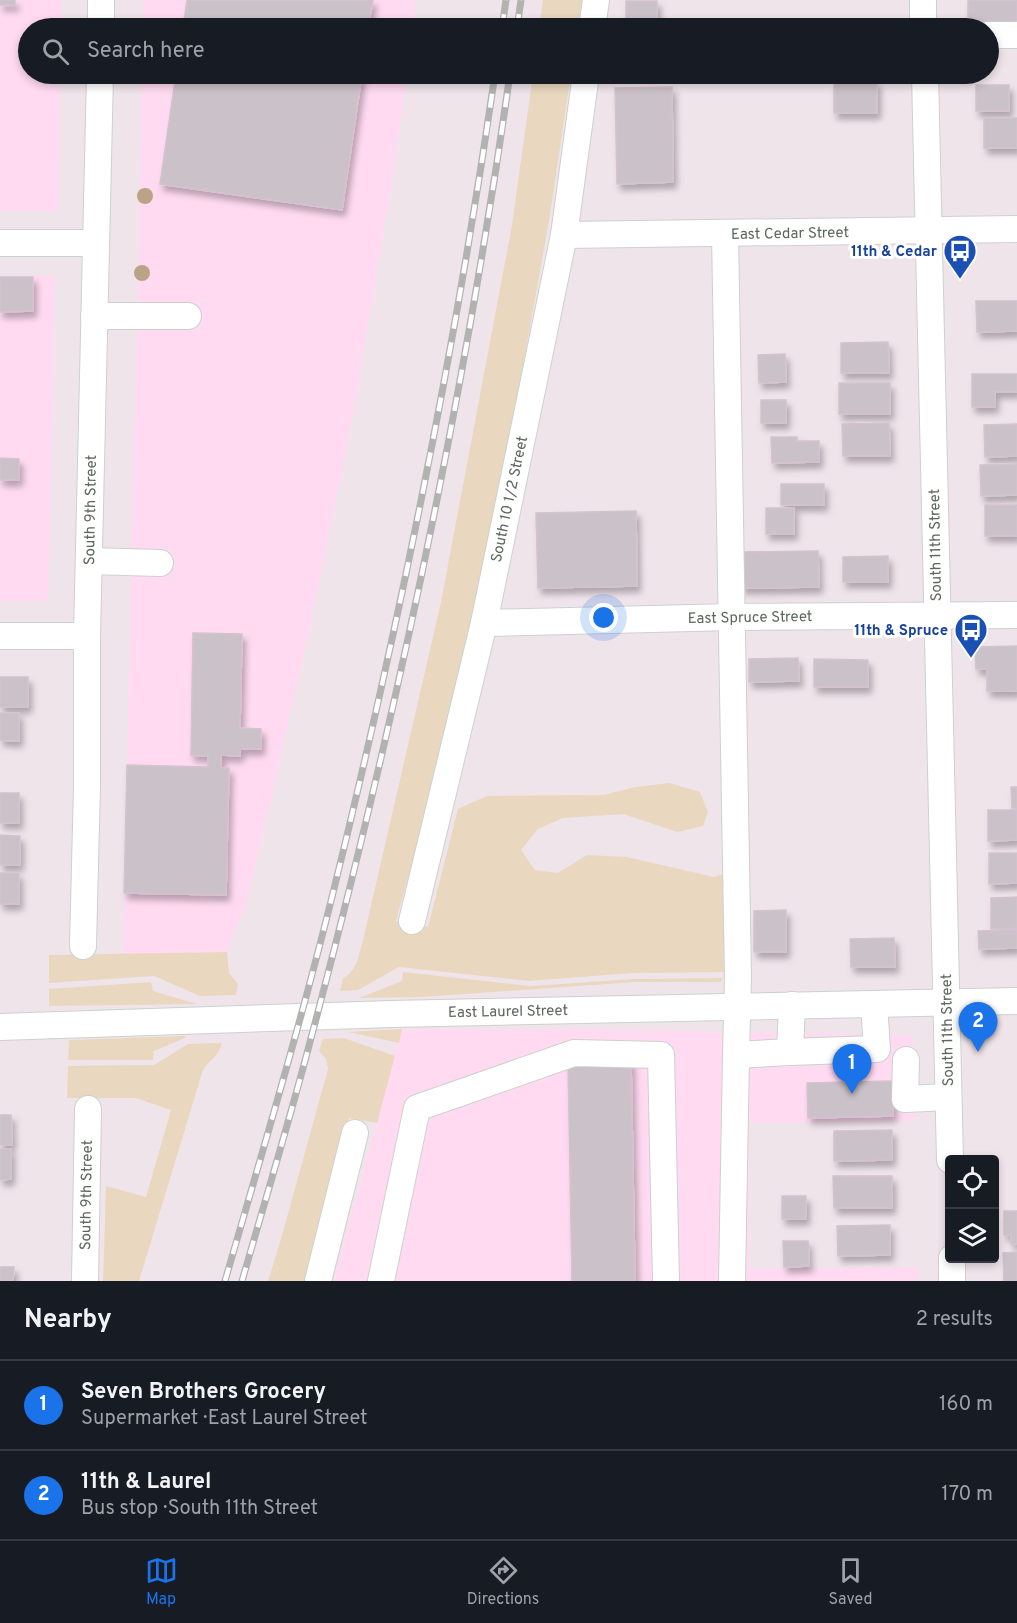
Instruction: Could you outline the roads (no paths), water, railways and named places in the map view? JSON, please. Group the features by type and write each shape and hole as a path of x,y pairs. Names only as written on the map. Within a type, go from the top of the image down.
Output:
{"street":[{"path":"101,0 101,18"},
{"path":"593,18 596,0"},
{"path":"923,0 924,18"},
{"path":"999,35 1017,35"},
{"name":"South 9th Street","path":"83,946 87,785 87,636 100,84"},
{"name":"South 10 1/2 Street","path":"412,921 484,623 564,235 585,84"},
{"name":"South 11th Street","path":"924,84 950,1155"},
{"name":"East Cedar Street","path":"564,235 1017,229"},
{"path":"725,234 738,1006 732,1281"},
{"path":"0,243 96,243"},
{"path":"94,316 188,316"},
{"path":"89,561 160,563"},
{"name":"East Spruce Street","path":"484,623 733,617 1017,615"},
{"path":"0,636 87,636"},
{"name":"East Laurel Street","path":"0,1027 391,1014 1017,1001"},
{"path":"874,1004 877,1049"},
{"path":"790,1052 792,1005"},
{"path":"736,1055 877,1049 896,1055 916,1066 947,1065"},
{"path":"381,1281 417,1108 574,1053 661,1055 666,1281"},
{"path":"906,1060 905,1099 948,1097"},
{"name":"South 9th Street","path":"85,1281 88,1109"},
{"path":"318,1281 355,1134"},
{"path":"952,1263 952,1281"}],"railway":[{"path":"503,18 506,0"},
{"path":"518,18 521,0"},
{"path":"225,1281 320,945 380,693 444,385 493,84"},
{"path":"242,1281 310,1042 399,681 449,439 492,196 509,84"}],"place":[{"name":"11th & Cedar","path":"960,280"},
{"name":"11th & Spruce","path":"971,659"},
{"name":"11th & Laurel","path":"978,1052"},
{"name":"Seven Brothers Grocery","path":"852,1094"}]}
